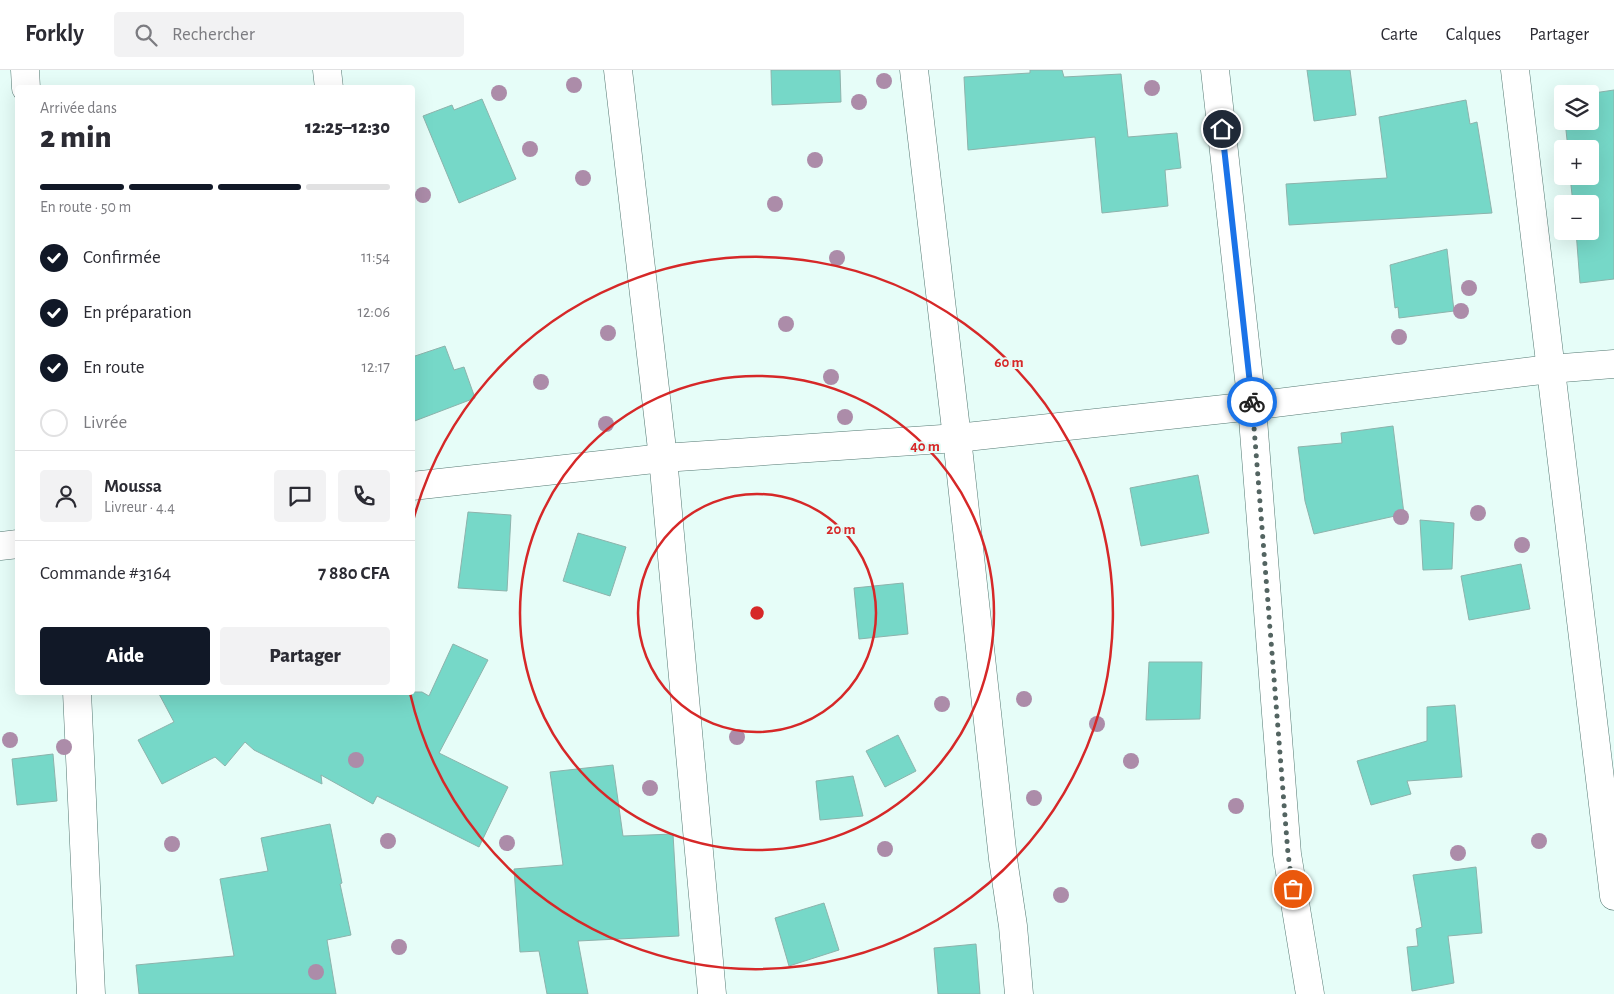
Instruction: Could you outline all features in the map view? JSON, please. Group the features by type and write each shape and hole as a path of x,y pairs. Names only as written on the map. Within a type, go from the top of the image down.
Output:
{"street":[{"path":"25,70 26,85"},
{"path":"327,70 329,85"},
{"path":"618,70 662,458 712,994"},
{"path":"914,70 958,438 1019,994"},
{"path":"1216,70 1252,406 1288,854 1310,994"},
{"path":"1515,70 1614,896"},
{"path":"415,486 662,458 958,438 1252,406 1550,369 1614,364"},
{"path":"0,546 15,544"},
{"path":"77,695 91,994"}],"building":[{"path":"771,70 840,70 841,102 772,105"},
{"path":"1030,70 1062,70 1064,77 1121,74 1128,137 1177,133 1181,168 1165,170 1168,206 1102,213 1095,137 968,150 964,77 1030,73"},
{"path":"1307,70 1350,70 1356,115 1314,121"},
{"path":"1614,90 1614,279 1580,283 1577,240 1599,240 1599,195 1572,195 1571,185 1599,185 1599,140 1567,140 1566,130 1599,130 1599,92"},
{"path":"482,99 516,179 459,203 423,116 452,105 454,110"},
{"path":"1466,100 1470,124 1477,122 1492,213 1289,225 1286,184 1387,178 1379,117"},
{"path":"1447,249 1454,311 1399,318 1398,307 1395,308 1390,265"},
{"path":"445,346 454,370 464,367 475,398 415,421 415,356"},
{"path":"1393,426 1404,514 1314,534 1305,501 1298,447 1342,443 1341,433"},
{"path":"1198,475 1209,533 1141,546 1130,488"},
{"path":"468,512 511,515 507,591 458,588"},
{"path":"1420,520 1454,523 1452,569 1423,570"},
{"path":"578,533 626,547 610,596 563,581"},
{"path":"1521,564 1530,609 1469,620 1461,576"},
{"path":"903,583 908,634 859,639 854,588"},
{"path":"453,644 488,660 439,753 508,787 479,847 377,796 373,804 321,775 322,784 254,750 245,742 225,766 215,757 162,784 138,740 174,722 160,695 415,695 415,692 422,692 429,696"},
{"path":"1149,662 1202,662 1200,719 1146,720"},
{"path":"1455,705 1462,777 1407,781 1411,794 1371,805 1357,761 1427,741 1427,707"},
{"path":"898,735 916,771 885,787 866,751"},
{"path":"53,754 57,801 17,805 12,759"},
{"path":"613,765 623,836 673,834 679,936 578,941 588,994 547,994 539,951 520,952 514,869 563,865 550,772"},
{"path":"853,776 863,816 820,820 816,781"},
{"path":"330,824 351,935 327,940 336,994 139,994 136,965 234,956 220,879 268,871 261,838"},
{"path":"1476,867 1482,933 1448,936 1454,983 1412,991 1407,947 1418,946 1416,929 1422,927 1413,875"},
{"path":"824,903 839,950 789,966 775,918"},
{"path":"976,944 980,994 938,994 934,948"}],"way so far":[{"path":"1252,402 1288,854 1293,889"}],"route":[{"path":"1222,129 1252,402"}]}
